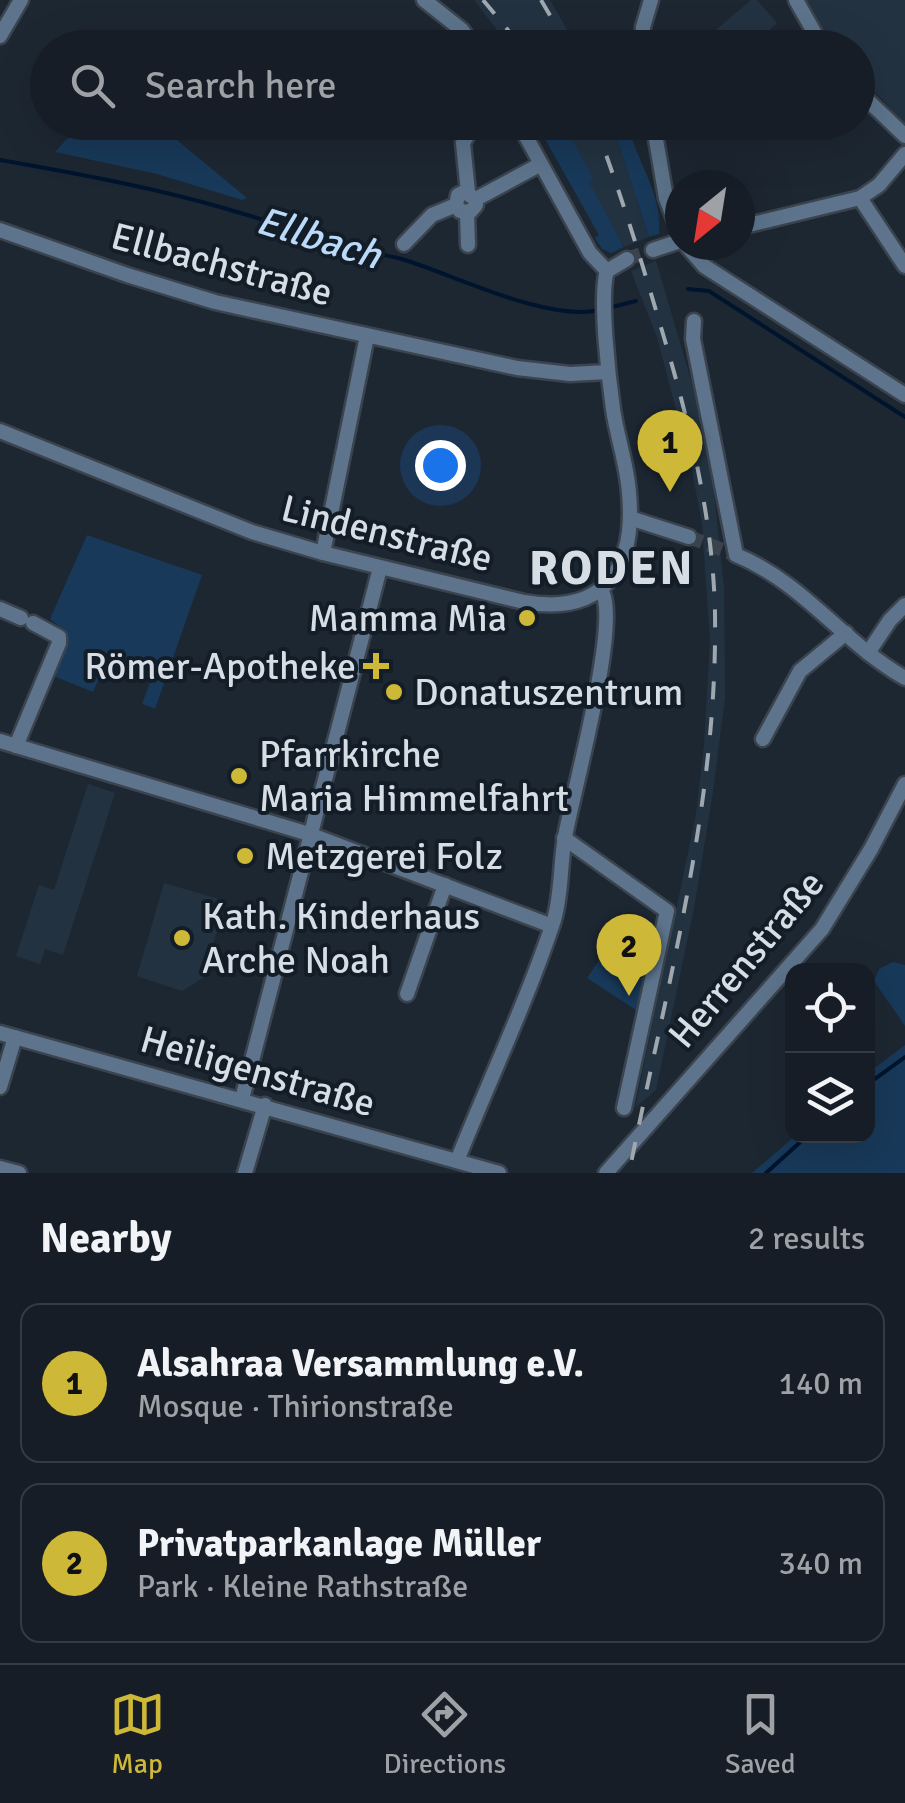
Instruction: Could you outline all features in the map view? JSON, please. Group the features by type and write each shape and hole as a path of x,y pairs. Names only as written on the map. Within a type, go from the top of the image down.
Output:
{"street":[{"path":"0,36 22,0"},
{"path":"424,0 442,7 462,30"},
{"path":"796,0 813,30"},
{"path":"643,30 651,2"},
{"path":"875,107 905,136"},
{"path":"404,244 432,215 475,208 465,140"},
{"path":"457,1160 552,926 560,891 564,838 607,620 601,590 618,566 630,518 608,372 607,271 590,253 528,140"},
{"path":"656,140 665,192"},
{"path":"755,223 860,198 879,185 905,154"},
{"path":"472,195 541,164"},
{"path":"860,198 905,266"},
{"path":"462,209 468,245"},
{"name":"Ellbachstraße","path":"0,230 184,294 532,370 608,372"},
{"path":"653,250 665,246"},
{"path":"607,271 627,259"},
{"path":"699,260 905,396"},
{"path":"694,321 693,339 736,555 786,582 868,653 905,678"},
{"path":"324,554 367,336"},
{"name":"Lindenstraße","path":"0,432 237,526 324,554 544,605 575,603 601,590"},
{"path":"630,518 689,538"},
{"path":"242,1099 380,568"},
{"path":"868,653 905,604"},
{"path":"0,609 59,637 5,745 309,834 552,926"},
{"path":"762,739 800,671 846,633"},
{"name":"Herrenstraße","path":"606,1173 822,929 905,784"},
{"path":"564,838 667,912 624,1108"},
{"path":"407,994 445,885"},
{"path":"0,1087 7,1035"},
{"name":"Heiligenstraße","path":"7,1035 499,1173"},
{"path":"245,1173 265,1105"},
{"path":"0,1168 19,1173"}],"shaded area":[{"path":"474,0 550,0 567,30 497,30"},
{"path":"751,0 757,0 777,23 770,30 716,30"},
{"path":"905,0 905,124 875,92 875,30 822,30 804,2"},
{"path":"66,140 177,140 247,198 242,200 157,174 55,152"},
{"path":"546,140 572,140 593,178 589,182 624,247 611,253 602,249 595,238 599,235"},
{"path":"572,140 618,140 649,237 624,247 588,181 593,179"},
{"path":"618,140 633,140 653,190 659,234 649,237"},
{"path":"656,261 693,387 714,492 724,587 725,697 694,908 656,1090 635,1108 696,814 710,641 702,524 691,466 657,337 631,271"},
{"path":"87,535 202,575 155,709 142,704 151,680 106,663 93,692 51,675 66,632 50,619"},
{"path":"88,784 115,793 63,955 45,949 40,964 16,956 39,885 54,890"},
{"name":"Kath. Kinderhaus Arche Noah","path":"164,883 226,901 203,978 182,991 137,976"},
{"path":"616,956 646,981 639,1012 587,978 600,959 610,965"},
{"path":"893,962 905,965 905,1026 875,982 879,969"},
{"path":"905,1045 905,1173 752,1173 787,1143 875,1143 875,1068"}],"waterway":[{"name":"Ellbach","path":"0,160 202,202 402,259 530,304 555,310 599,310"},
{"name":"Ellbach","path":"688,289 709,291 905,417"},
{"name":"Ellbach","path":"608,308 636,301"},
{"path":"875,1079 905,1057"},
{"path":"766,1173 799,1143"}],"tunnel":[{"path":"627,259 653,250"},
{"path":"689,537 736,555"}],"railway":[{"path":"483,0 508,30"},
{"path":"541,0 558,30"},
{"path":"600,140 645,273 689,430 704,503 715,613 714,684 699,825 629,1173"}],"place":[{"name":"Alsahraa Versammlung e.V.","path":"670,492"},
{"name":"Mamma Mia","path":"527,618"},
{"name":"Römer-Apotheke","path":"376,666"},
{"name":"Donatuszentrum","path":"394,692"},
{"name":"Pfarrkirche Maria Himmelfahrt","path":"239,776"},
{"name":"Metzgerei Folz","path":"245,856"},
{"name":"Kath. Kinderhaus Arche Noah","path":"182,938"},
{"name":"Privatparkanlage Müller","path":"629,996"}],"district":[{"name":"RODEN","path":"612,567"}]}
